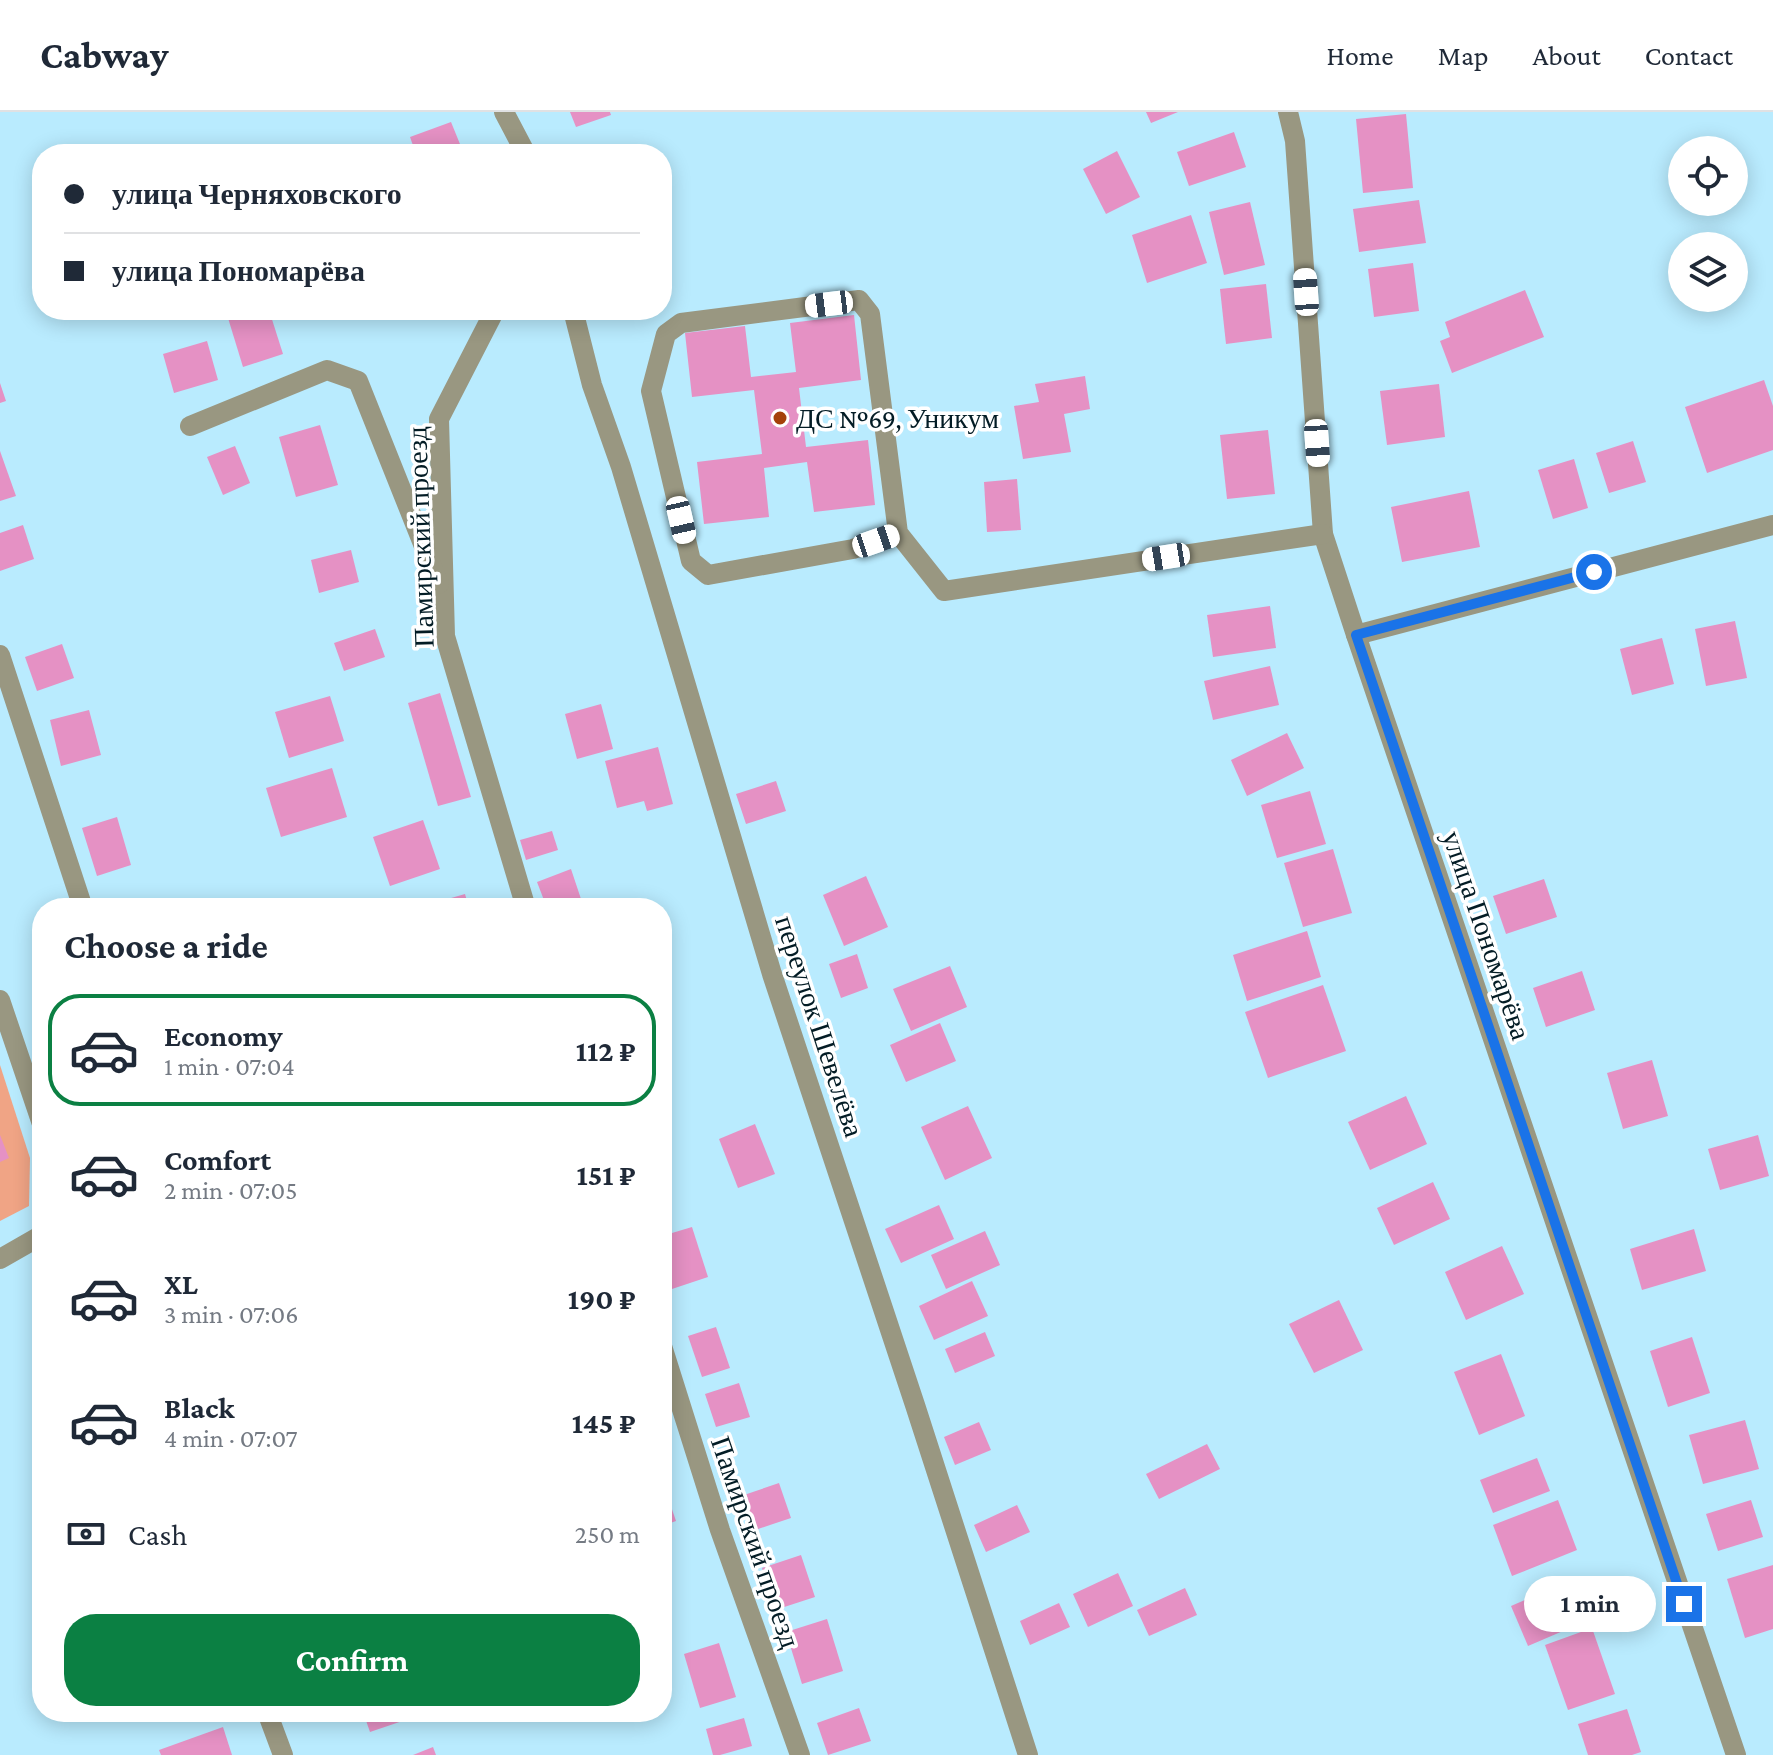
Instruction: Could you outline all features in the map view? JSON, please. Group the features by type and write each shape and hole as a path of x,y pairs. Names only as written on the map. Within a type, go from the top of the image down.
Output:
{"street":[{"path":"504,112 521,144"},
{"name":"улица Пономарёва","path":"1288,112 1295,141 1323,534 1736,1755"},
{"path":"898,533 853,549 708,575 691,561 651,391 666,334 681,323 859,300 870,314 898,533 944,591 1323,534"},
{"name":"Памирский проезд","path":"490,320 439,419 445,636 523,898"},
{"name":"переулок Шевелёва","path":"576,320 592,385 621,467 772,974 1028,1755"},
{"path":"190,426 327,370 358,381 445,597"},
{"path":"1356,635 1773,525"},
{"path":"0,655 80,898"},
{"path":"0,1000 32,1094"},
{"path":"0,1259 32,1241"},
{"name":"Памирский проезд","path":"672,1378 720,1530 800,1755"},
{"path":"271,1722 283,1755"}],"shaded area":[{"path":"0,1065 30,1158 29,1206 0,1221"}],"building":[{"path":"570,112 610,112 611,115 576,127"},
{"path":"1146,112 1178,112 1151,123"},
{"path":"1406,114 1413,188 1363,193 1356,119"},
{"path":"451,122 460,144 412,144 410,137"},
{"path":"1234,132 1246,167 1189,186 1177,152"},
{"path":"1117,151 1140,197 1106,214 1083,169"},
{"path":"1419,200 1426,243 1359,252 1353,209"},
{"path":"1250,202 1265,265 1224,275 1209,212"},
{"path":"1191,215 1207,263 1147,283 1132,235"},
{"path":"1413,263 1419,311 1374,317 1368,269"},
{"path":"1266,284 1272,338 1226,344 1220,289"},
{"path":"1525,290 1544,337 1452,373 1440,341 1450,337 1445,322"},
{"name":"ДС №69, Уникум","path":"854,315 861,380 799,388 806,447 868,440 875,505 814,512 807,462 764,468 769,517 704,524 697,462 762,454 754,390 692,397 685,333 745,326 751,377 796,372 790,323"},
{"path":"229,320 272,320 283,354 243,367"},
{"path":"207,341 218,380 174,393 163,354"},
{"path":"1085,376 1090,409 1064,414 1071,452 1023,459 1014,406 1039,402 1035,384"},
{"path":"1764,380 1773,406 1773,450 1707,473 1685,407"},
{"path":"0,383 6,401 0,403"},
{"path":"1439,384 1445,437 1387,445 1380,391"},
{"path":"320,425 338,485 296,497 279,437"},
{"path":"1268,430 1275,494 1227,499 1220,435"},
{"path":"1633,441 1646,482 1609,493 1596,453"},
{"path":"235,446 250,483 223,495 207,457"},
{"path":"0,451 16,496 0,501"},
{"path":"1574,459 1588,508 1553,519 1538,470"},
{"path":"1017,479 1021,530 987,532 984,482"},
{"path":"1469,491 1480,547 1402,562 1391,507"},
{"path":"23,525 34,559 0,571 0,533"},
{"path":"351,550 359,582 319,593 311,560"},
{"path":"1270,606 1276,648 1213,657 1207,615"},
{"path":"1735,621 1747,678 1706,686 1695,629"},
{"path":"375,629 385,657 344,671 334,643"},
{"path":"1662,638 1674,684 1632,695 1620,649"},
{"path":"62,644 74,678 37,691 25,657"},
{"path":"1270,666 1279,705 1213,720 1204,681"},
{"path":"440,693 471,797 438,806 408,703"},
{"path":"330,696 344,741 289,758 275,712"},
{"path":"601,704 613,749 577,759 565,714"},
{"path":"89,710 101,755 61,766 50,720"},
{"path":"1287,733 1304,768 1247,796 1231,760"},
{"path":"658,747 673,804 647,811 644,801 617,808 605,761"},
{"path":"332,768 347,817 281,837 266,788"},
{"path":"776,781 786,811 746,824 736,794"},
{"path":"1310,791 1326,844 1277,858 1261,805"},
{"path":"117,817 131,865 97,876 82,828"},
{"path":"423,820 440,869 390,886 373,837"},
{"path":"552,831 558,850 526,860 520,840"},
{"path":"1333,849 1352,913 1303,927 1284,863"},
{"path":"571,869 581,898 543,898 537,882"},
{"path":"866,876 888,927 844,946 823,895"},
{"path":"1544,879 1557,917 1506,934 1493,896"},
{"path":"1307,931 1321,977 1247,1001 1233,955"},
{"path":"857,954 868,988 841,998 829,964"},
{"path":"950,966 967,1007 911,1031 893,989"},
{"path":"1582,971 1595,1010 1546,1027 1533,988"},
{"path":"1323,985 1346,1051 1268,1078 1245,1012"},
{"path":"940,1023 956,1061 906,1082 890,1045"},
{"path":"1652,1060 1668,1116 1623,1129 1607,1073"},
{"path":"1406,1096 1427,1144 1370,1170 1348,1122"},
{"path":"968,1106 992,1158 945,1180 921,1127"},
{"path":"755,1124 775,1174 738,1188 719,1139"},
{"path":"0,1135 9,1158 0,1162"},
{"path":"1758,1135 1769,1176 1720,1190 1708,1149"},
{"path":"1433,1182 1450,1219 1394,1245 1377,1208"},
{"path":"939,1205 954,1239 901,1263 885,1229"},
{"path":"692,1227 708,1277 672,1289 672,1233"},
{"path":"1694,1229 1706,1271 1642,1290 1630,1249"},
{"path":"985,1231 1000,1265 946,1289 931,1255"},
{"path":"1502,1246 1524,1294 1466,1320 1445,1272"},
{"path":"972,1281 988,1316 934,1340 919,1306"},
{"path":"1339,1300 1363,1350 1314,1373 1289,1324"},
{"path":"716,1327 730,1368 702,1377 688,1336"},
{"path":"985,1332 995,1356 955,1373 945,1349"},
{"path":"1692,1337 1710,1393 1668,1407 1650,1351"},
{"path":"1501,1354 1525,1416 1479,1435 1454,1372"},
{"path":"739,1383 750,1417 716,1427 705,1394"},
{"path":"1745,1420 1759,1469 1703,1484 1689,1435"},
{"path":"979,1422 991,1450 955,1465 944,1437"},
{"path":"1207,1444 1220,1469 1159,1499 1146,1474"},
{"path":"1537,1458 1550,1491 1493,1513 1480,1480"},
{"path":"779,1483 791,1518 752,1531 741,1496"},
{"path":"1558,1500 1577,1550 1512,1576 1493,1525"},
{"path":"1751,1500 1763,1537 1718,1551 1706,1514"},
{"path":"1017,1505 1030,1532 986,1552 974,1525"},
{"path":"801,1555 815,1597 775,1610 762,1568"},
{"path":"1773,1565 1773,1629 1745,1638 1727,1579"},
{"path":"1118,1573 1133,1606 1088,1627 1073,1594"},
{"path":"1185,1588 1197,1615 1149,1636 1137,1610"},
{"path":"1553,1588 1570,1628 1528,1646 1511,1606"},
{"path":"1059,1603 1070,1627 1030,1645 1020,1621"},
{"path":"827,1619 843,1671 802,1684 786,1632"},
{"path":"1592,1628 1615,1694 1568,1710 1545,1645"},
{"path":"719,1643 736,1697 700,1708 684,1654"},
{"path":"859,1708 871,1741 828,1755 817,1723"},
{"path":"1627,1709 1641,1752 1632,1755 1588,1755 1578,1724"},
{"path":"744,1718 752,1746 713,1755 706,1729"},
{"path":"366,1722 399,1722 370,1732"},
{"path":"223,1727 232,1755 161,1755 159,1750"},
{"path":"433,1747 436,1755 413,1755"}],"place":[{"name":"ДС №69, Уникум","path":"780,418"}],"route":[{"path":"1594,572 1356,635 1684,1604"}]}
